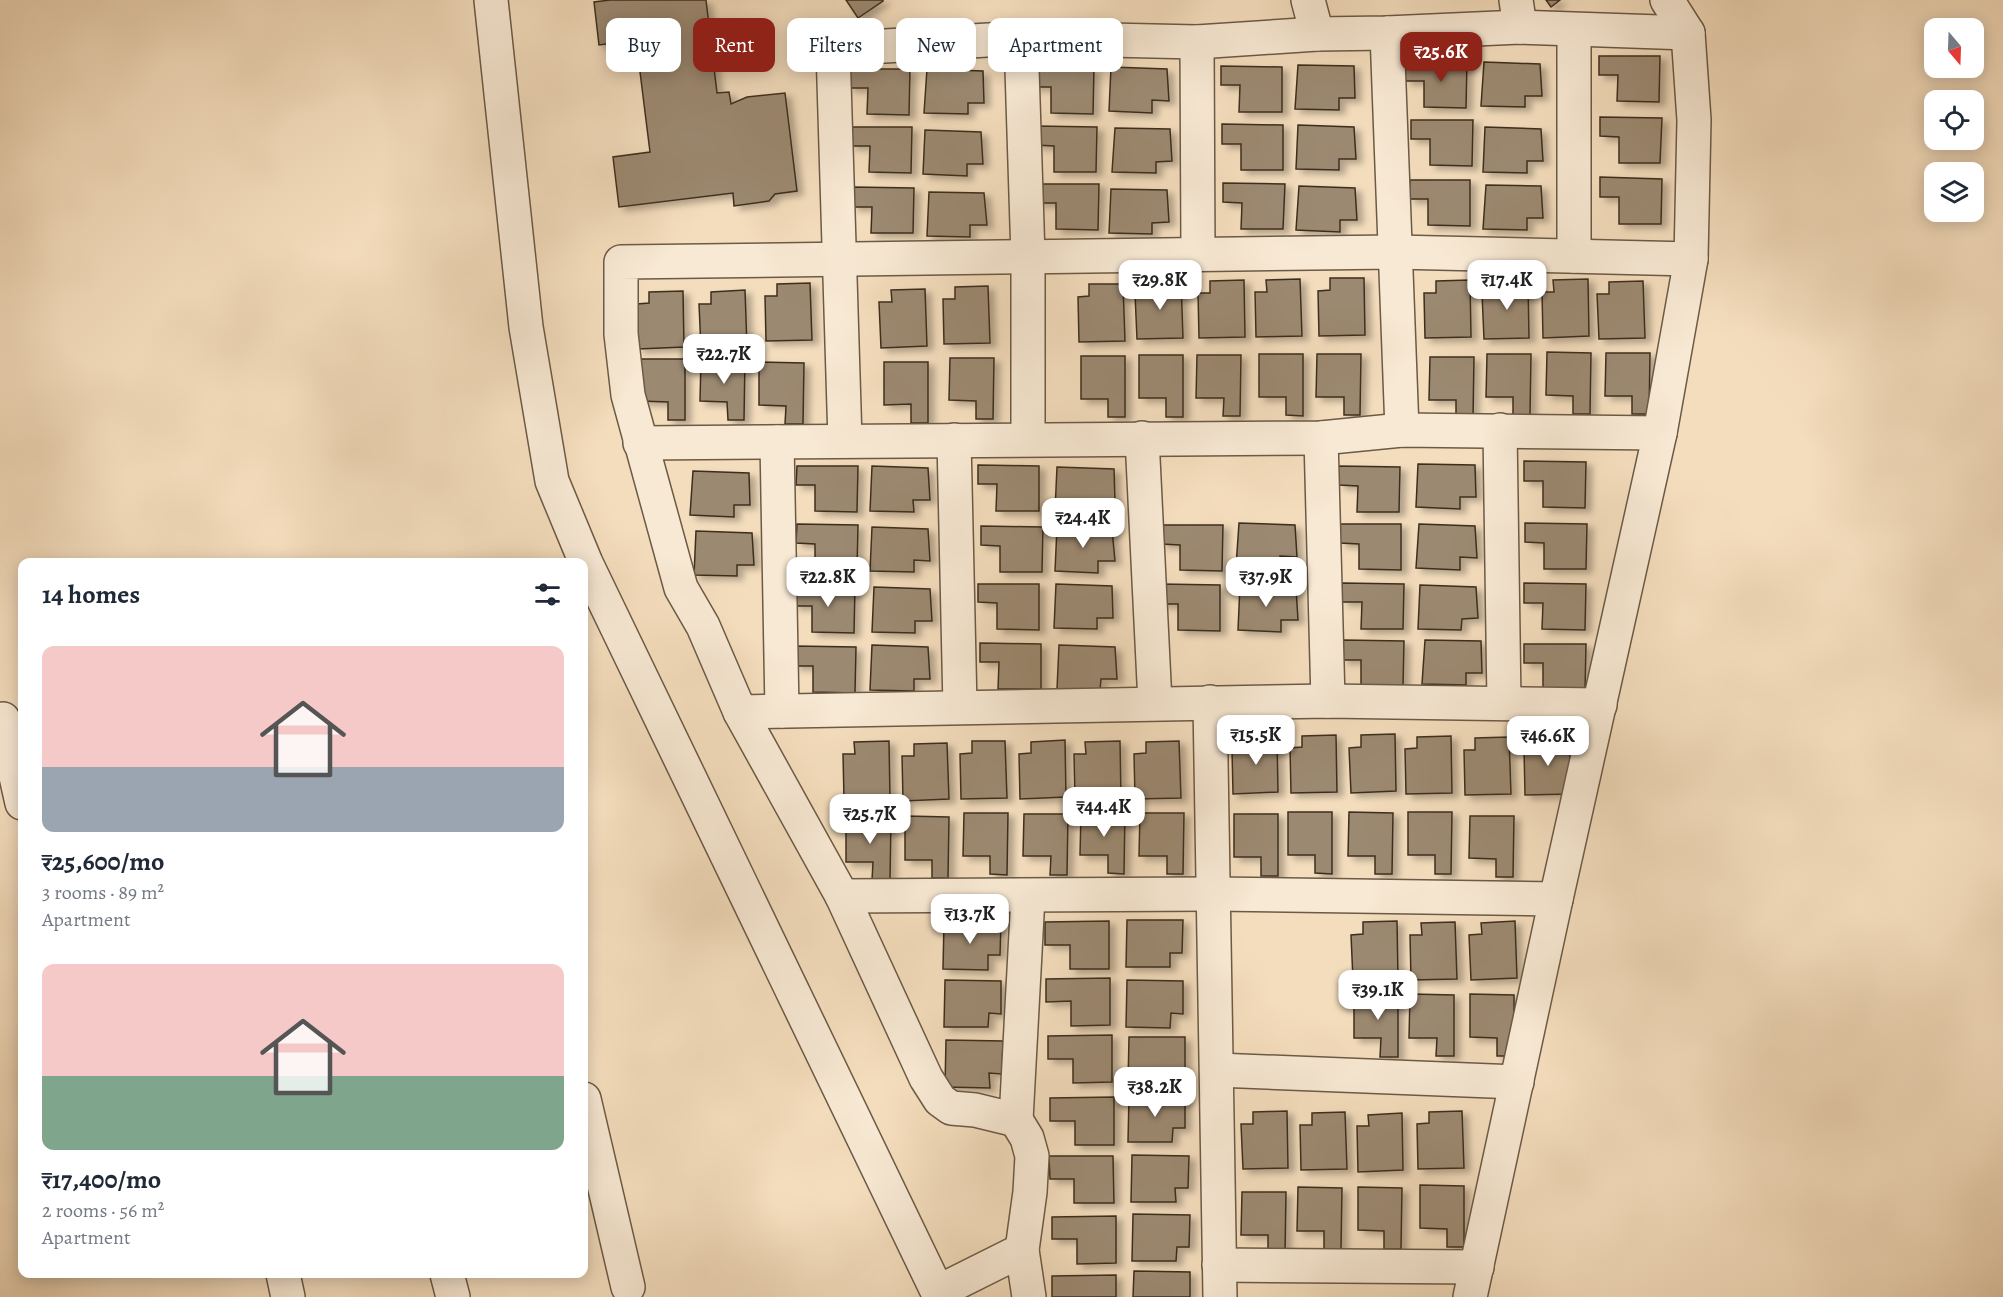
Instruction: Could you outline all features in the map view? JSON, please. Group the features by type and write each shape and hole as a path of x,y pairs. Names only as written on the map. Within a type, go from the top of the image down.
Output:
{"street":[{"path":"491,0 526,327 552,481 580,558"},
{"path":"1308,0 1317,33"},
{"path":"1219,1265 1474,1282 1556,899 1660,433 1691,259 1694,120 1688,33 1667,0"},
{"path":"1123,40 1197,42 1317,33 1387,33 1518,14 1574,30 1688,33"},
{"path":"1574,30 1574,256"},
{"path":"1387,33 1402,430"},
{"path":"845,441 833,49 988,40"},
{"path":"1197,42 1198,254"},
{"path":"1022,72 1028,256 1028,439"},
{"path":"1016,1120 975,1110 951,1108 940,1100 927,1078 842,896 740,711 703,626 681,588 628,395 621,334 621,262 1395,252 1691,259"},
{"path":"640,443 1322,438 1402,430 1660,433"},
{"path":"1500,430 1504,704"},
{"path":"1142,438 1155,703"},
{"path":"1322,438 1328,701"},
{"path":"954,440 960,707"},
{"path":"777,442 782,711"},
{"path":"590,585 939,1294 1022,1250"},
{"path":"740,711 1328,701 1600,705"},
{"path":"1210,702 1220,1297"},
{"path":"9,718 18,776"},
{"path":"842,896 1214,894 1556,899"},
{"path":"1028,896 1016,1120 1026,1138 1032,1156 1030,1192 1022,1250 1029,1297"},
{"path":"1217,1070 1517,1082"},
{"path":"588,1116 628,1287"},
{"path":"284,1278 288,1297"},
{"path":"448,1278 453,1297"}],"building":[{"path":"706,0 708,18 693,18 693,72 715,72 717,93 729,92 731,104 747,97 785,93 797,191 775,194 769,201 734,206 733,193 619,207 613,157 650,152 640,72 681,72 681,18 606,18 606,44 599,45 594,2"},
{"path":"846,0 883,0 883,1 858,18"},
{"path":"1546,0 1560,0 1551,7"},
{"path":"1599,56 1660,56 1659,102 1617,101 1618,75 1599,75"},
{"path":"1406,62 1467,62 1466,108 1424,107 1424,81 1405,81"},
{"path":"1484,62 1540,64 1542,96 1525,96 1525,107 1481,106"},
{"path":"1298,65 1354,66 1355,98 1339,98 1339,110 1295,109"},
{"path":"1221,66 1282,67 1282,112 1239,112 1240,85 1221,85"},
{"path":"1123,67 1167,69 1169,101 1152,100 1152,113 1109,111 1111,72 1123,72"},
{"path":"884,69 896,69 896,72 910,72 909,115 867,114 868,88 848,88 848,72 884,72"},
{"path":"983,71 984,103 968,103 968,114 924,113 927,72"},
{"path":"1032,72 1094,72 1093,114 1051,113 1051,87 1032,87"},
{"path":"1600,117 1662,118 1660,163 1619,163 1619,137 1600,136"},
{"path":"1411,120 1473,120 1472,166 1430,165 1430,139 1411,139"},
{"path":"1222,124 1283,125 1283,170 1241,170 1241,144 1222,144"},
{"path":"1298,125 1354,127 1356,159 1339,159 1339,170 1296,169"},
{"path":"1035,126 1097,127 1096,172 1054,172 1054,146 1035,145"},
{"path":"851,127 912,127 911,173 869,172 870,146 850,146"},
{"path":"1485,127 1541,129 1543,161 1527,161 1527,173 1483,172"},
{"path":"1115,128 1170,129 1172,161 1156,162 1156,173 1112,172"},
{"path":"925,130 981,132 983,164 967,164 967,176 923,174"},
{"path":"1600,177 1662,179 1661,224 1619,224 1619,197 1600,197"},
{"path":"1410,180 1470,180 1470,226 1428,225 1428,199 1409,199"},
{"path":"1223,183 1285,184 1283,229 1241,229 1242,203 1223,202"},
{"path":"1037,184 1099,184 1098,230 1056,229 1056,203 1037,203"},
{"path":"1486,185 1541,186 1543,218 1527,218 1527,230 1483,229"},
{"path":"1299,186 1355,188 1357,220 1340,220 1340,232 1296,230"},
{"path":"852,187 914,188 913,233 871,233 872,207 852,207"},
{"path":"1111,189 1167,190 1169,222 1152,223 1152,234 1109,233"},
{"path":"929,192 984,193 987,225 970,225 970,237 927,236"},
{"path":"1330,278 1364,278 1365,335 1319,336 1318,291 1330,290"},
{"path":"1300,279 1302,336 1256,337 1255,292 1267,292 1266,280"},
{"path":"1588,279 1589,336 1543,338 1542,292 1554,292 1553,280"},
{"path":"1244,280 1245,337 1199,338 1198,293 1210,293 1210,281"},
{"path":"1470,280 1471,337 1425,338 1424,293 1436,293 1436,281"},
{"path":"1181,281 1183,338 1137,339 1135,294 1147,294 1147,282"},
{"path":"1528,281 1529,338 1484,339 1482,294 1494,294 1494,282"},
{"path":"1643,281 1645,338 1599,339 1597,294 1609,294 1609,282"},
{"path":"810,283 812,340 766,341 765,296 777,296 777,284"},
{"path":"1089,284 1123,284 1125,341 1079,342 1078,297 1089,296"},
{"path":"988,286 990,343 944,344 943,299 955,299 955,287"},
{"path":"925,289 927,346 881,348 879,302 892,302 891,290"},
{"path":"745,290 747,347 701,349 699,304 711,304 711,292"},
{"path":"683,291 684,347 638,349 637,304 649,303 649,292"},
{"path":"1547,352 1591,353 1590,414 1573,414 1573,396 1546,395"},
{"path":"1606,353 1650,353 1649,414 1632,414 1632,396 1605,396"},
{"path":"1259,354 1303,354 1303,416 1286,415 1286,397 1259,397"},
{"path":"1317,354 1361,354 1360,415 1344,415 1344,397 1316,397"},
{"path":"1487,354 1531,354 1530,415 1513,415 1513,397 1486,397"},
{"path":"1139,355 1183,355 1183,417 1166,417 1166,398 1139,398"},
{"path":"1197,355 1241,355 1240,416 1223,416 1224,398 1196,398"},
{"path":"1081,356 1125,356 1125,417 1108,417 1108,399 1081,399"},
{"path":"1430,357 1474,357 1473,419 1456,418 1456,400 1429,400"},
{"path":"950,358 994,358 993,419 976,419 976,401 949,400"},
{"path":"641,359 685,359 685,420 668,420 668,402 640,401"},
{"path":"701,359 745,359 744,420 728,420 727,402 700,401"},
{"path":"759,362 804,363 803,424 785,424 786,406 759,405"},
{"path":"884,362 928,362 928,423 911,423 911,404 884,405"},
{"path":"1524,461 1586,462 1585,508 1543,507 1543,481 1524,481"},
{"path":"1418,464 1475,465 1476,497 1460,497 1460,509 1416,507"},
{"path":"978,465 1039,466 1039,511 996,511 997,484 978,484"},
{"path":"797,466 858,466 857,512 815,511 815,485 796,485"},
{"path":"872,466 928,468 930,500 913,500 914,512 870,511"},
{"path":"1338,466 1400,467 1399,512 1357,512 1358,486 1339,485"},
{"path":"1057,467 1114,469 1115,501 1099,501 1098,512 1055,511"},
{"path":"693,471 749,473 750,505 734,505 734,517 690,515"},
{"path":"1239,523 1295,525 1297,557 1280,556 1280,568 1236,567"},
{"path":"1525,523 1587,524 1586,569 1544,569 1544,543 1525,542"},
{"path":"797,524 858,525 857,570 815,570 815,544 796,543"},
{"path":"1340,524 1401,524 1401,570 1359,569 1359,544 1340,543"},
{"path":"1419,524 1475,526 1477,558 1460,557 1460,570 1416,568"},
{"path":"1161,525 1223,525 1222,571 1180,570 1180,545 1161,544"},
{"path":"981,526 1043,527 1042,572 1000,572 1000,546 981,545"},
{"path":"872,527 928,529 930,561 914,560 914,572 870,571"},
{"path":"1057,527 1112,529 1115,561 1098,561 1098,573 1055,571"},
{"path":"696,531 752,533 754,565 737,565 737,576 694,575"},
{"path":"1342,583 1404,584 1403,629 1361,629 1362,602 1342,602"},
{"path":"1524,583 1586,584 1585,630 1542,629 1543,603 1524,603"},
{"path":"978,584 1039,584 1039,630 997,629 997,603 978,602"},
{"path":"1056,584 1112,586 1113,618 1097,618 1097,629 1054,628"},
{"path":"1159,584 1220,585 1220,631 1178,630 1178,604 1159,604"},
{"path":"1420,585 1476,587 1478,618 1462,619 1461,630 1418,629"},
{"path":"1240,586 1296,588 1298,620 1281,620 1281,632 1238,630"},
{"path":"793,587 855,587 854,633 812,632 812,606 793,606"},
{"path":"874,587 930,589 932,621 915,621 915,633 872,632"},
{"path":"1343,640 1404,641 1403,687 1361,686 1361,660 1342,660"},
{"path":"1425,640 1481,641 1482,673 1466,673 1466,685 1422,684"},
{"path":"980,643 1041,644 1041,689 998,689 999,662 980,662"},
{"path":"1524,644 1586,644 1585,690 1543,689 1543,663 1524,663"},
{"path":"872,645 928,647 930,679 914,679 914,691 870,690"},
{"path":"1059,645 1115,647 1117,679 1101,679 1100,690 1057,689"},
{"path":"794,646 856,647 855,693 813,692 813,666 794,666"},
{"path":"1395,734 1396,791 1351,793 1349,748 1361,747 1361,735"},
{"path":"1336,735 1337,792 1291,793 1290,748 1302,747 1302,736"},
{"path":"1243,736 1277,736 1278,792 1233,794 1232,749 1243,748"},
{"path":"1451,736 1452,793 1406,794 1405,749 1417,748 1417,737"},
{"path":"1509,737 1511,794 1465,795 1464,750 1475,750 1475,738"},
{"path":"1536,737 1569,737 1571,794 1525,795 1524,750 1536,749"},
{"path":"1065,740 1066,797 1020,799 1019,754 1031,753 1031,742"},
{"path":"889,741 890,798 844,799 843,754 855,754 854,742"},
{"path":"972,741 1005,741 1007,798 961,799 960,754 972,753"},
{"path":"1120,741 1121,798 1075,799 1074,754 1086,754 1085,742"},
{"path":"1179,741 1181,798 1135,799 1134,754 1146,753 1146,742"},
{"path":"947,743 949,799 903,801 902,756 914,756 914,744"},
{"path":"1081,812 1125,812 1124,874 1108,873 1108,855 1080,855"},
{"path":"1288,812 1332,812 1332,874 1315,873 1315,855 1288,855"},
{"path":"1349,812 1393,813 1392,874 1375,874 1375,856 1348,856"},
{"path":"1408,812 1452,812 1451,874 1435,874 1435,855 1408,855"},
{"path":"964,813 1008,813 1007,875 990,874 990,856 963,856"},
{"path":"1140,813 1184,813 1183,874 1167,874 1167,856 1139,856"},
{"path":"1024,814 1068,814 1067,875 1050,875 1051,856 1023,856"},
{"path":"1234,814 1278,814 1278,876 1261,876 1261,857 1234,857"},
{"path":"905,816 949,817 948,878 932,878 932,860 905,860"},
{"path":"1470,816 1514,816 1513,877 1496,877 1496,859 1469,858"},
{"path":"846,818 891,819 890,880 872,880 873,862 846,862"},
{"path":"1127,920 1183,920 1182,953 1170,953 1170,967 1126,967"},
{"path":"1109,921 1109,969 1070,969 1070,945 1045,945 1045,922"},
{"path":"1397,921 1398,978 1353,980 1351,935 1363,934 1363,922"},
{"path":"1515,921 1517,978 1471,980 1469,935 1482,934 1481,923"},
{"path":"944,922 1001,923 1000,955 988,955 988,970 943,969"},
{"path":"1455,922 1457,979 1411,980 1410,935 1422,935 1421,923"},
{"path":"1110,978 1110,1025 1071,1026 1071,1001 1046,1002 1046,979"},
{"path":"945,980 1001,981 1001,1014 989,1013 988,1027 944,1027"},
{"path":"1127,980 1183,981 1183,1014 1171,1013 1170,1028 1126,1027"},
{"path":"1410,994 1454,995 1454,1056 1436,1056 1437,1038 1409,1038"},
{"path":"1470,994 1514,995 1514,1056 1497,1056 1497,1038 1470,1037"},
{"path":"1354,995 1398,995 1398,1057 1380,1057 1381,1038 1354,1038"},
{"path":"1112,1035 1112,1082 1073,1083 1073,1059 1048,1059 1048,1036"},
{"path":"1129,1037 1185,1037 1185,1070 1172,1070 1172,1084 1128,1084"},
{"path":"946,1040 1003,1041 1002,1074 989,1073 990,1088 945,1087"},
{"path":"1129,1095 1185,1096 1185,1128 1173,1128 1172,1142 1128,1142"},
{"path":"1114,1097 1114,1145 1075,1145 1075,1121 1050,1121 1050,1098"},
{"path":"1287,1111 1288,1168 1243,1169 1241,1124 1253,1124 1253,1112"},
{"path":"1462,1111 1464,1168 1418,1169 1417,1124 1429,1123 1429,1112"},
{"path":"1345,1112 1347,1169 1301,1170 1300,1125 1312,1125 1312,1113"},
{"path":"1402,1113 1403,1170 1358,1172 1357,1126 1369,1126 1368,1115"},
{"path":"1132,1155 1189,1156 1188,1188 1175,1188 1176,1202 1131,1202"},
{"path":"1049,1156 1113,1156 1114,1203 1074,1203 1074,1179 1050,1179"},
{"path":"1420,1185 1464,1186 1464,1247 1447,1247 1447,1229 1420,1228"},
{"path":"1298,1187 1342,1188 1341,1249 1324,1249 1324,1231 1297,1231"},
{"path":"1358,1187 1402,1188 1401,1249 1384,1249 1384,1231 1358,1230"},
{"path":"1242,1192 1286,1192 1285,1254 1268,1253 1268,1235 1241,1235"},
{"path":"1133,1214 1190,1215 1189,1247 1177,1247 1176,1261 1132,1261"},
{"path":"1116,1216 1116,1263 1077,1264 1077,1239 1052,1239 1052,1217"},
{"path":"1134,1271 1190,1272 1190,1297 1133,1297"},
{"path":"1116,1275 1116,1297 1052,1297 1052,1276"}]}
